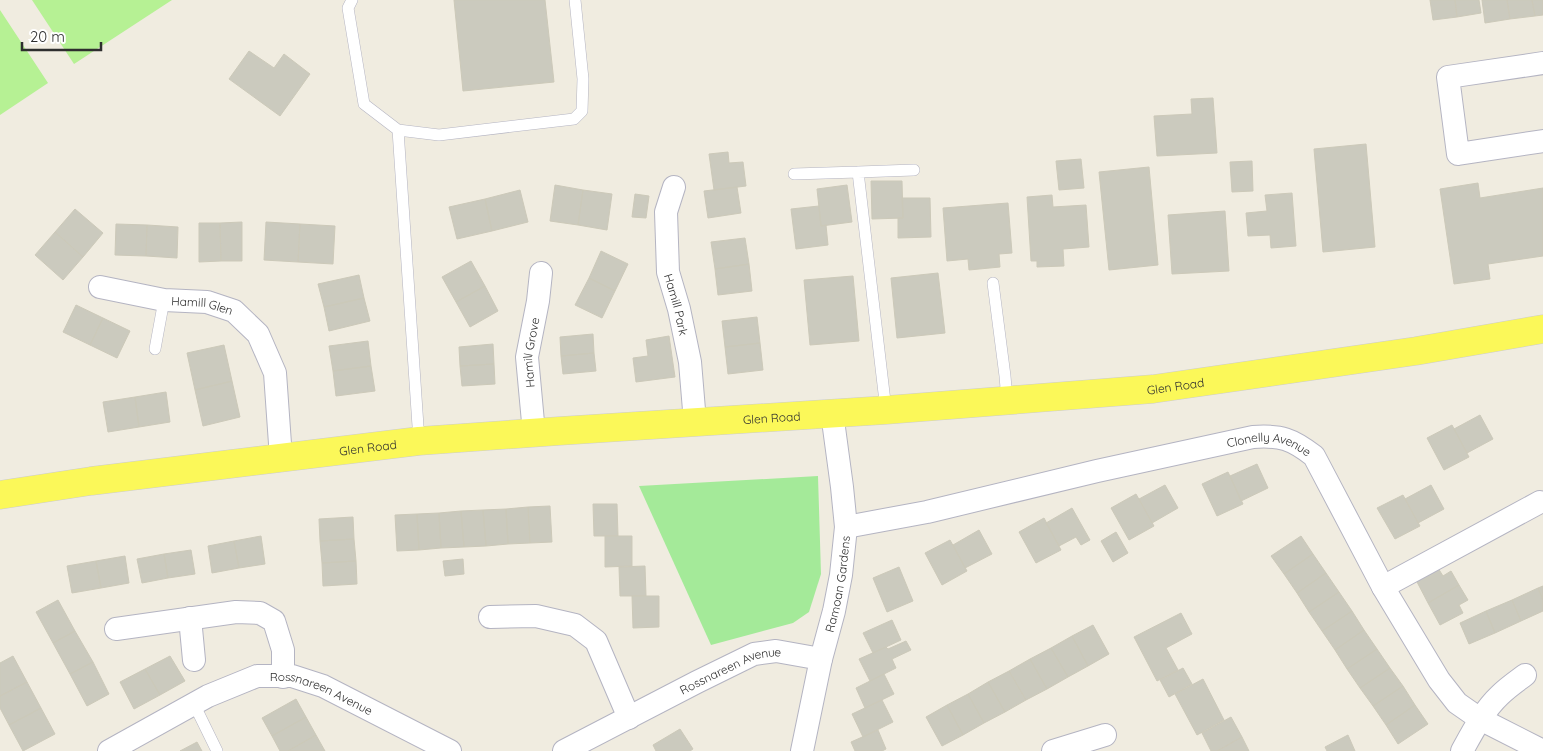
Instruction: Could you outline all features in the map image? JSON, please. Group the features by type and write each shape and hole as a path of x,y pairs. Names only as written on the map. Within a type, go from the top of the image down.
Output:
{"main road":[{"name":"Glen Road","path":"0,495 91,481 419,441 886,410 1153,389 1416,351 1543,329"}],"street":[{"path":"1543,63 1448,77 1458,154 1543,141"},
{"name":"Hamill Park","path":"674,187 666,212 668,272 679,309 690,362 694,422"},
{"name":"Hamill Grove","path":"534,433 527,357 538,301 541,273"},
{"name":"Hamill Glen","path":"100,287 164,300 207,302 234,312 258,334 275,372 281,458"},
{"name":"Ramoan Gardens","path":"802,751 821,660 834,611 846,528 832,413"},
{"name":"Clonelly Avenue","path":"846,528 927,512 1097,471 1253,437 1270,436 1284,438 1301,446 1314,456 1383,587 1439,680 1457,703 1480,719 1543,751"},
{"path":"1383,587 1540,502"},
{"path":"116,629 236,612 260,613 274,621 283,650 283,677"},
{"path":"490,617 536,616 575,625 596,641 629,718"},
{"path":"190,618 194,660"},
{"name":"Rossnareen Avenue","path":"564,751 754,654 776,651 821,660"},
{"path":"1462,751 1490,705 1526,675"},
{"name":"Rossnareen Avenue","path":"109,751 208,696 257,676 292,676 322,686 450,751"},
{"path":"1053,751 1106,735"}],"lane":[{"path":"352,0 348,8 364,104 398,130 439,135 574,119 582,111 583,79 575,0"},
{"path":"398,130 419,441"},
{"path":"794,174 914,170"},
{"path":"858,172 886,410"},
{"path":"993,283 1007,400"},
{"path":"155,349 164,300"},
{"path":"194,704 217,751"}],"green space":[{"path":"32,0 172,0 74,64"},
{"path":"0,10 48,83 0,115"},
{"path":"818,476 821,574 809,612 793,623 711,645 639,486"}],"building":[{"path":"454,0 545,0 554,82 463,91"},
{"path":"1430,0 1455,0 1457,17 1433,20"},
{"path":"1455,0 1479,0 1481,13 1457,17"},
{"path":"1482,0 1507,0 1510,19 1485,23"},
{"path":"1507,0 1532,0 1535,16 1510,19"},
{"path":"1532,0 1543,0 1543,15 1535,16"},
{"path":"249,51 274,68 284,54 310,74 280,116 229,79"},
{"path":"1213,98 1217,153 1157,156 1154,116 1192,114 1191,99"},
{"path":"1366,144 1375,247 1323,252 1314,149"},
{"path":"728,152 729,163 743,162 746,186 714,190 709,154"},
{"path":"1081,159 1084,188 1059,190 1056,161"},
{"path":"1252,161 1253,191 1232,192 1230,162"},
{"path":"1149,167 1158,265 1109,270 1099,172"},
{"path":"871,181 902,181 903,218 872,219"},
{"path":"1478,183 1480,198 1543,188 1543,256 1488,264 1490,279 1454,284 1440,189"},
{"path":"555,185 583,190 578,225 550,221"},
{"path":"847,185 852,222 821,226 817,189"},
{"path":"737,187 741,213 708,218 704,191"},
{"path":"520,190 528,222 492,231 485,199"},
{"path":"583,190 612,194 607,230 578,225"},
{"path":"1292,193 1296,246 1271,248 1270,235 1248,236 1246,213 1267,211 1265,195"},
{"path":"635,194 649,196 646,218 632,217"},
{"path":"1052,195 1053,207 1086,205 1089,247 1063,249 1064,266 1037,267 1037,261 1031,261 1027,197"},
{"path":"902,198 930,198 931,237 898,238 898,218 903,218"},
{"path":"485,199 492,231 457,239 449,207"},
{"path":"1008,203 1012,253 999,254 1000,267 969,270 968,259 947,261 943,208"},
{"path":"819,206 821,226 826,225 828,245 796,249 791,209"},
{"path":"75,209 103,233 83,257 55,232"},
{"path":"1225,211 1229,271 1172,274 1168,215"},
{"path":"242,222 242,261 221,261 220,223"},
{"path":"266,222 300,224 298,262 264,260"},
{"path":"199,223 220,223 221,261 199,262"},
{"path":"116,224 147,225 146,256 115,255"},
{"path":"300,224 335,226 333,264 298,262"},
{"path":"147,225 178,227 177,258 146,256"},
{"path":"55,232 83,257 63,280 35,255"},
{"path":"745,238 749,264 715,269 711,242"},
{"path":"601,251 628,264 615,291 589,278"},
{"path":"471,261 485,286 456,302 442,277"},
{"path":"749,264 752,291 718,295 715,269"},
{"path":"938,273 945,333 897,338 891,278"},
{"path":"359,275 364,298 324,307 318,284"},
{"path":"853,276 859,341 810,345 804,280"},
{"path":"589,278 615,291 602,318 575,305"},
{"path":"485,286 498,311 470,327 456,302"},
{"path":"364,298 370,321 329,331 324,307"},
{"path":"76,305 103,318 90,345 63,332"},
{"path":"757,317 760,343 725,347 722,321"},
{"path":"103,318 130,331 117,358 90,345"},
{"path":"593,334 594,353 561,356 560,337"},
{"path":"669,336 675,377 636,382 633,358 648,356 646,340"},
{"path":"368,341 371,366 333,371 329,346"},
{"path":"760,343 763,370 728,374 725,347"},
{"path":"493,344 494,364 460,366 459,347"},
{"path":"224,345 232,381 195,390 187,353"},
{"path":"594,353 596,371 563,374 561,356"},
{"path":"494,364 495,384 462,386 460,366"},
{"path":"371,366 375,391 336,396 333,371"},
{"path":"232,381 240,417 203,426 195,390"},
{"path":"166,392 170,422 139,427 135,397"},
{"path":"135,397 139,427 108,432 103,402"},
{"path":"1480,415 1493,439 1467,453 1454,429"},
{"path":"1452,425 1469,457 1444,470 1427,438"},
{"path":"1257,464 1268,488 1241,501 1230,476"},
{"path":"1228,472 1243,504 1217,516 1202,484"},
{"path":"1165,485 1178,508 1152,523 1139,499"},
{"path":"1431,485 1444,509 1418,523 1405,499"},
{"path":"1136,494 1154,526 1129,540 1111,508"},
{"path":"1403,495 1420,526 1395,539 1377,508"},
{"path":"593,504 617,504 618,536 594,536"},
{"path":"550,506 552,542 530,543 528,507"},
{"path":"528,507 530,543 508,544 506,509"},
{"path":"1072,508 1090,540 1081,545 1076,537 1059,546 1046,523"},
{"path":"506,509 508,544 486,546 483,510"},
{"path":"483,510 486,546 464,547 461,511"},
{"path":"461,511 464,547 441,548 439,513"},
{"path":"439,513 441,548 419,550 417,514"},
{"path":"417,514 419,550 397,551 395,515"},
{"path":"353,517 354,539 320,541 319,519"},
{"path":"1044,518 1061,550 1036,563 1019,532"},
{"path":"979,530 992,554 965,568 953,545"},
{"path":"1116,532 1128,553 1113,562 1101,541"},
{"path":"261,536 265,564 239,568 234,541"},
{"path":"605,536 632,536 632,566 605,567"},
{"path":"1301,536 1313,554 1284,574 1271,556"},
{"path":"354,539 356,561 322,563 320,541"},
{"path":"950,540 967,571 942,585 925,553"},
{"path":"234,541 239,568 212,573 208,546"},
{"path":"191,550 195,574 168,578 164,554"},
{"path":"164,554 168,578 142,583 137,559"},
{"path":"1313,554 1326,573 1297,593 1284,574"},
{"path":"125,556 129,583 101,588 96,561"},
{"path":"463,559 464,574 445,576 443,561"},
{"path":"96,561 101,588 72,593 67,566"},
{"path":"356,561 357,584 323,586 322,563"},
{"path":"645,566 646,596 620,596 619,567"},
{"path":"899,567 913,601 887,612 873,578"},
{"path":"1438,568 1443,576 1451,571 1459,585 1428,603 1416,580"},
{"path":"1326,573 1339,592 1309,612 1297,593"},
{"path":"1459,585 1468,600 1459,605 1463,613 1440,625 1428,603"},
{"path":"1543,586 1543,600 1538,588"},
{"path":"1538,588 1543,600 1543,611 1521,621 1512,600"},
{"path":"1339,592 1352,611 1322,631 1309,612"},
{"path":"632,596 659,596 659,627 633,628"},
{"path":"58,600 75,631 53,643 36,612"},
{"path":"1512,600 1521,621 1495,633 1486,611"},
{"path":"1352,611 1364,630 1335,650 1322,631"},
{"path":"1486,611 1495,633 1469,644 1460,623"},
{"path":"1181,613 1192,634 1166,648 1178,670 1157,681 1134,637"},
{"path":"892,620 901,640 873,653 863,633"},
{"path":"1093,625 1109,654 1088,666 1072,636"},
{"path":"1364,630 1377,649 1347,669 1335,650"},
{"path":"75,631 93,662 70,674 53,643"},
{"path":"1072,636 1088,666 1068,677 1051,648"},
{"path":"906,641 911,650 892,659 896,668 870,681 859,659 886,647 888,649"},
{"path":"1051,648 1068,677 1047,689 1030,659"},
{"path":"1377,649 1390,668 1360,688 1347,669"},
{"path":"13,656 27,682 0,696 0,663"},
{"path":"170,656 185,681 160,695 145,669"},
{"path":"1030,659 1047,689 1026,700 1009,671"},
{"path":"93,662 109,694 87,706 70,674"},
{"path":"1183,668 1192,684 1169,697 1160,680"},
{"path":"1390,668 1403,686 1373,706 1360,688"},
{"path":"145,669 160,695 134,709 120,682"},
{"path":"1009,671 1026,700 1005,712 988,682"},
{"path":"884,674 894,694 865,708 856,688"},
{"path":"1203,679 1224,720 1197,735 1175,694"},
{"path":"27,682 41,708 9,725 0,708 0,696"},
{"path":"988,682 1005,712 984,723 968,694"},
{"path":"1403,686 1415,705 1386,725 1373,706"},
{"path":"968,694 984,723 963,735 947,705"},
{"path":"296,699 306,717 272,736 262,718"},
{"path":"882,700 893,722 863,737 852,714"},
{"path":"947,705 963,735 942,746 926,717"},
{"path":"1415,705 1428,724 1398,744 1386,725"},
{"path":"41,708 55,734 23,751 9,725"},
{"path":"306,717 316,735 288,751 280,751 272,736"},
{"path":"1231,717 1242,737 1217,751 1211,751 1202,733"},
{"path":"680,729 693,749 690,751 656,751 653,745"},
{"path":"878,730 886,749 882,751 855,751 851,742"},
{"path":"316,735 325,751 288,751"},
{"path":"1348,735 1355,751 1327,751 1325,747"},
{"path":"1242,737 1249,751 1217,751"},
{"path":"197,742 202,751 180,751"}]}
